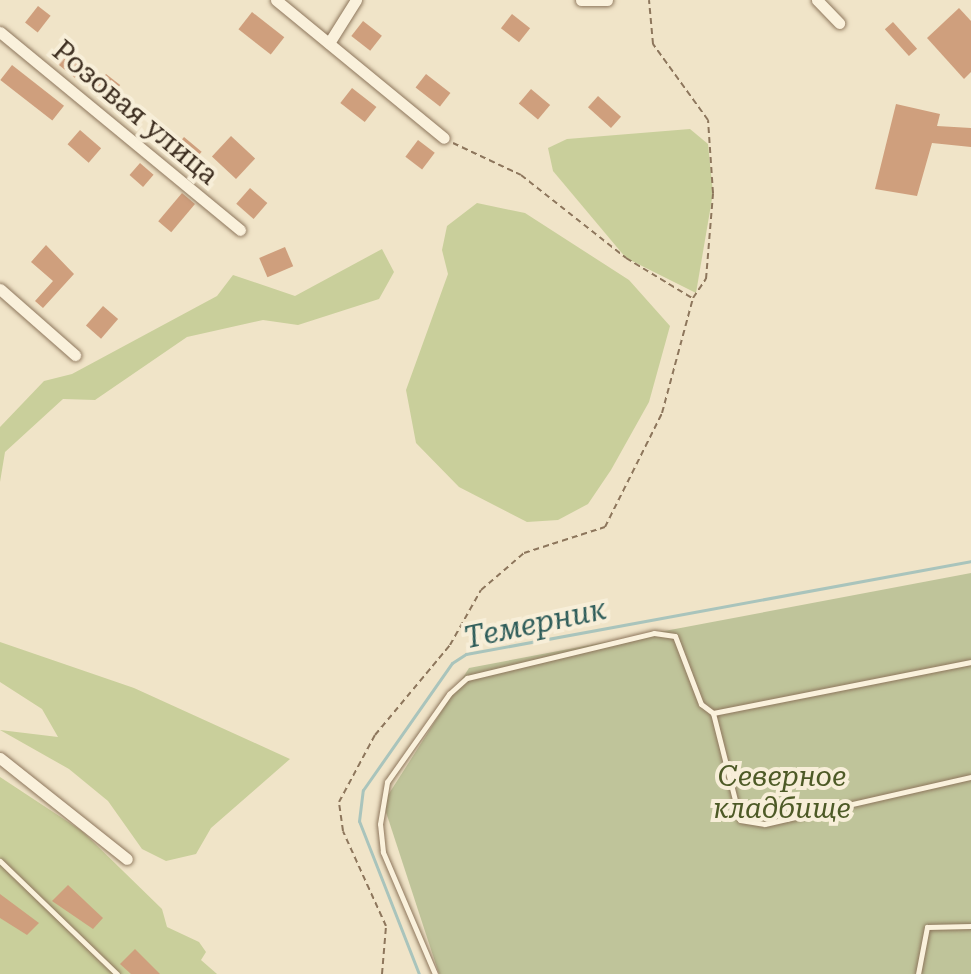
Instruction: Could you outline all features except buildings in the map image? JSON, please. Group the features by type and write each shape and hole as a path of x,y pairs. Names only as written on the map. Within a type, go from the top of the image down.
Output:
{"street":[{"path":"276,0 444,138"},
{"path":"329,43 356,0"},
{"path":"581,0 607,0"},
{"path":"817,0 839,23"},
{"name":"Розовая улица","path":"0,32 240,230"},
{"path":"0,289 75,355"},
{"path":"0,758 127,859"}],"lane":[{"path":"435,974 383,852 380,824 387,782 449,694 467,678 654,633 675,636 701,704 713,713 740,820 765,824 971,777"},
{"path":"713,713 971,662"},
{"path":"0,861 117,974"},
{"path":"918,974 927,927 971,926"}],"path":[{"path":"382,974 386,926 343,831 339,802 375,735 450,645 481,590 524,553 605,527 662,413 693,298 706,279 712,218 708,120 653,44 649,0"},
{"path":"444,138 521,175 626,258 693,298"}],"green space":[{"path":"690,129 708,144 713,193 696,293 626,258 553,171 548,148 567,139"},
{"path":"477,203 525,213 629,280 670,326 649,402 611,470 588,504 558,520 527,522 459,487 416,443 406,390 448,274 442,250 447,226"},
{"path":"382,249 394,272 379,299 298,325 263,320 187,337 95,400 63,399 5,452 0,482 0,427 44,381 72,374 217,296 233,275 295,296"},
{"name":"Северное кладбище","path":"971,573 971,974 439,974 383,803 469,668"},
{"path":"0,642 134,688 290,759 211,828 196,854 166,861 142,849 108,801 69,769 0,730 58,737 42,709 0,682"},
{"path":"0,777 82,831 162,909 167,927 199,942 206,952 201,960 217,974 0,974"}],"waterway":[{"name":"Темерник","path":"419,974 359,821 363,790 452,663 466,654 971,561"}]}
